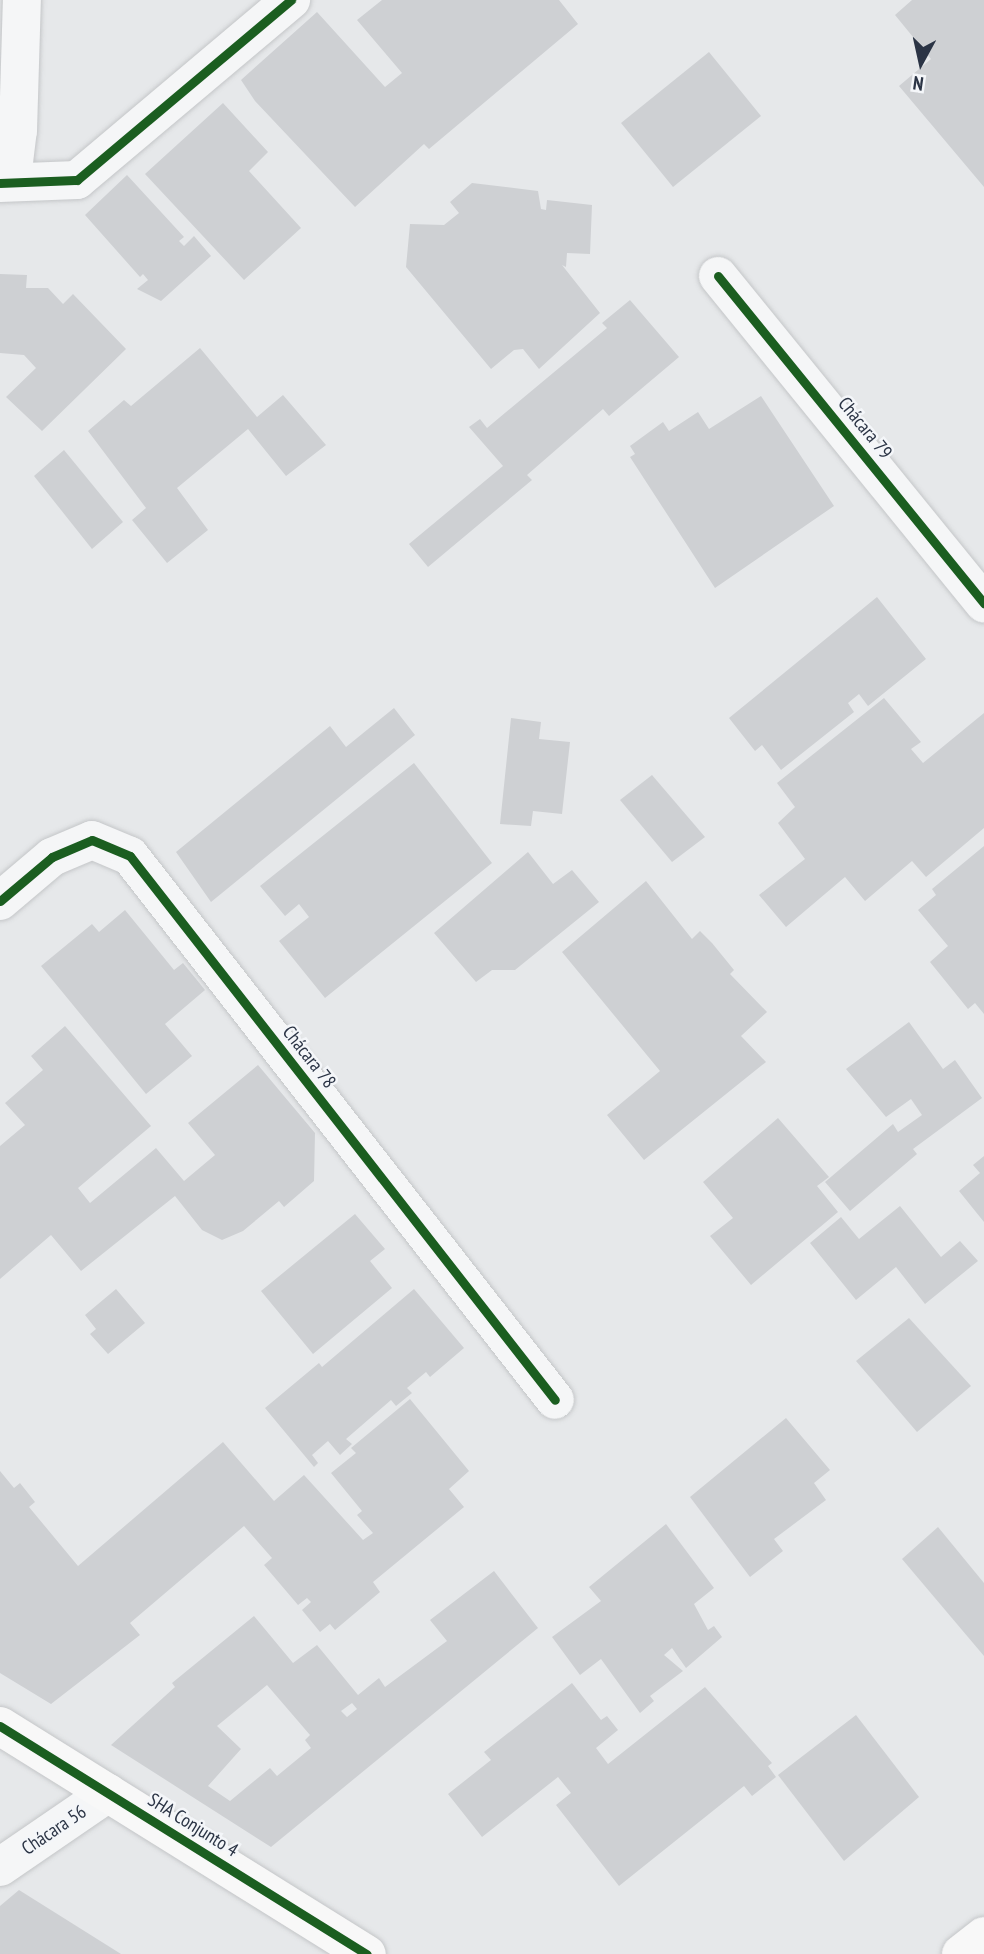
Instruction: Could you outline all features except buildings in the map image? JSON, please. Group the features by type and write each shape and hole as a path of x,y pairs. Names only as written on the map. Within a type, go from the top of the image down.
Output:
{"street":[{"path":"0,181 14,162 18,131 22,0"},
{"path":"0,181 77,180 291,0"},
{"name":"Chácara 79","path":"718,276 984,603"},
{"name":"Chácara 78","path":"0,901 52,857 92,841 130,856 555,1400"},
{"name":"SHA Conjunto 4","path":"0,1726 367,1954"},
{"name":"Chácara 56","path":"0,1867 108,1793"},
{"path":"961,1954 984,1936"}],"cycle path":[{"path":"0,183 77,180 291,0"},
{"path":"718,276 984,603"},
{"path":"0,901 52,857 92,840 130,856 555,1400"},
{"path":"0,1726 367,1954"}]}
